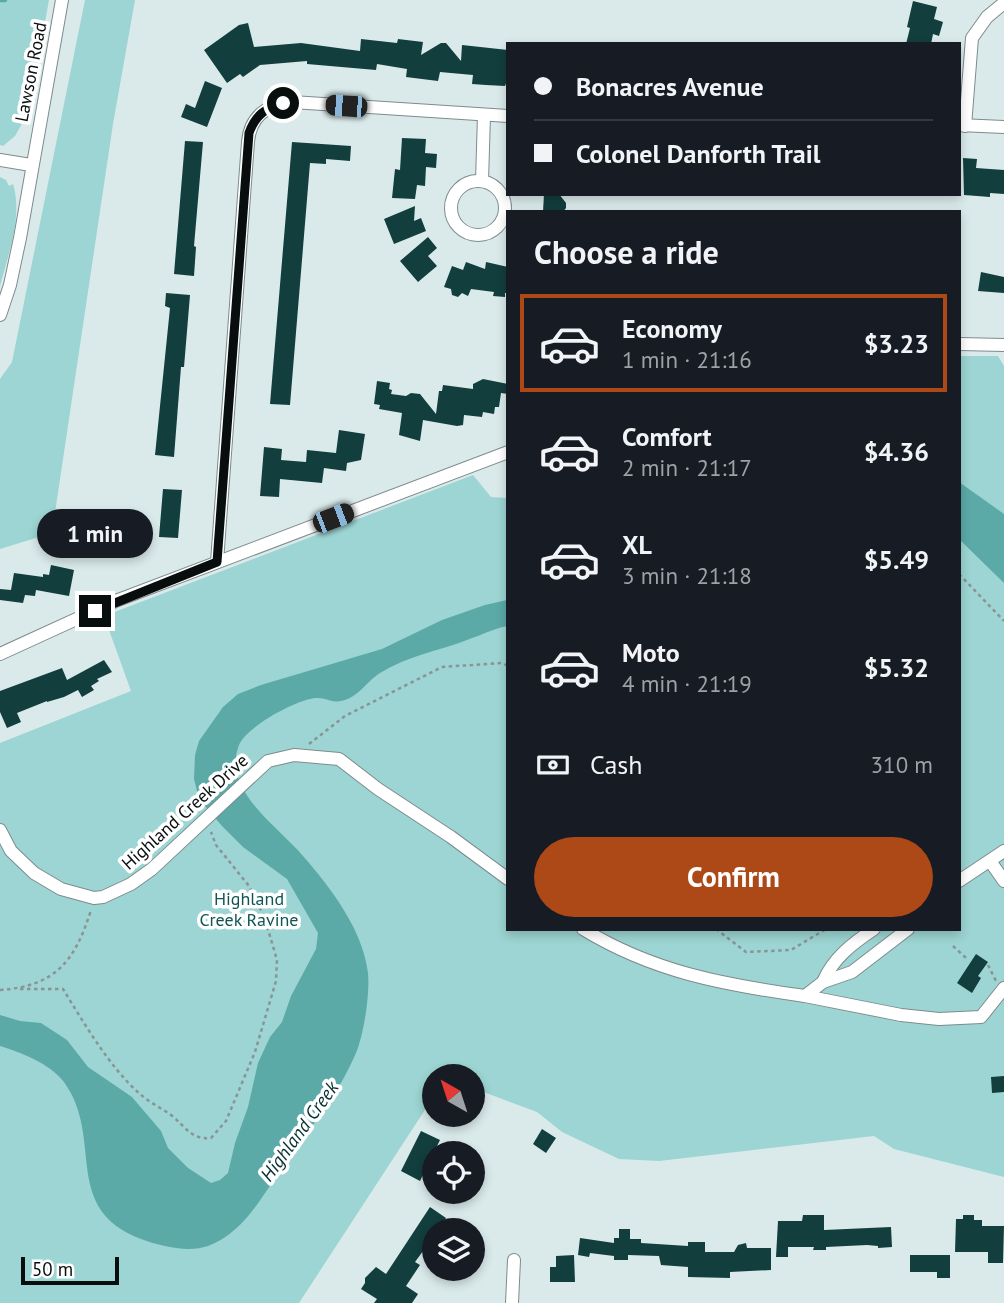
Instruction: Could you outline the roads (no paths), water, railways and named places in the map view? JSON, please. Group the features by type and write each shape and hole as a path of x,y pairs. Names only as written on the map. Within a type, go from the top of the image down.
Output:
{"street":[{"name":"Lawson Road","path":"0,315 10,285 20,238 62,0"},
{"path":"1004,3 988,17 972,38 962,126 1004,127"},
{"path":"217,562 248,142 255,119 268,108 292,102 506,116"},
{"path":"482,181 484,115"},
{"path":"0,160 31,164"},
{"path":"482,181 491,184 503,197 505,215 495,229 478,235 461,229 452,215 452,206 458,190 465,185 482,181"},
{"path":"961,344 1004,345"},
{"path":"0,654 118,600 506,453"},
{"name":"Highland Creek Drive","path":"0,830 11,851 34,873 61,889 94,898 113,894 152,869 268,761 294,755 339,759 506,878"},
{"path":"961,880 1004,851"},
{"path":"990,861 1004,881"},
{"path":"587,931 662,967 736,986 901,1015 981,1017 1004,988"},
{"path":"823,982 842,953 871,931"},
{"path":"805,996 823,982 852,972 905,931"},
{"path":"512,1303 514,1260"}],"water":[{"path":"961,483 1004,514 1004,583 961,541"},
{"name":"Highland Creek","path":"506,600 506,626 401,662 375,676 347,699 338,701 316,698 297,703 261,722 239,745 236,762 238,777 245,792 324,882 344,910 360,941 368,973 362,1035 349,1068 326,1107 255,1207 234,1230 208,1246 183,1249 149,1242 116,1226 101,1209 92,1191 82,1126 76,1104 64,1082 43,1064 0,1046 0,1015 41,1023 67,1040 88,1067 132,1097 161,1131 168,1148 188,1168 211,1183 220,1180 228,1173 258,1063 270,1037 282,1022 291,996 316,949 318,933 287,879 243,847 199,799 194,779 195,755 199,741 223,707 238,694 382,649 442,620"}],"waterway":[{"path":"0,0 5,0"}],"park label":[{"name":"Highland Creek Ravine","path":"249,909"}]}
